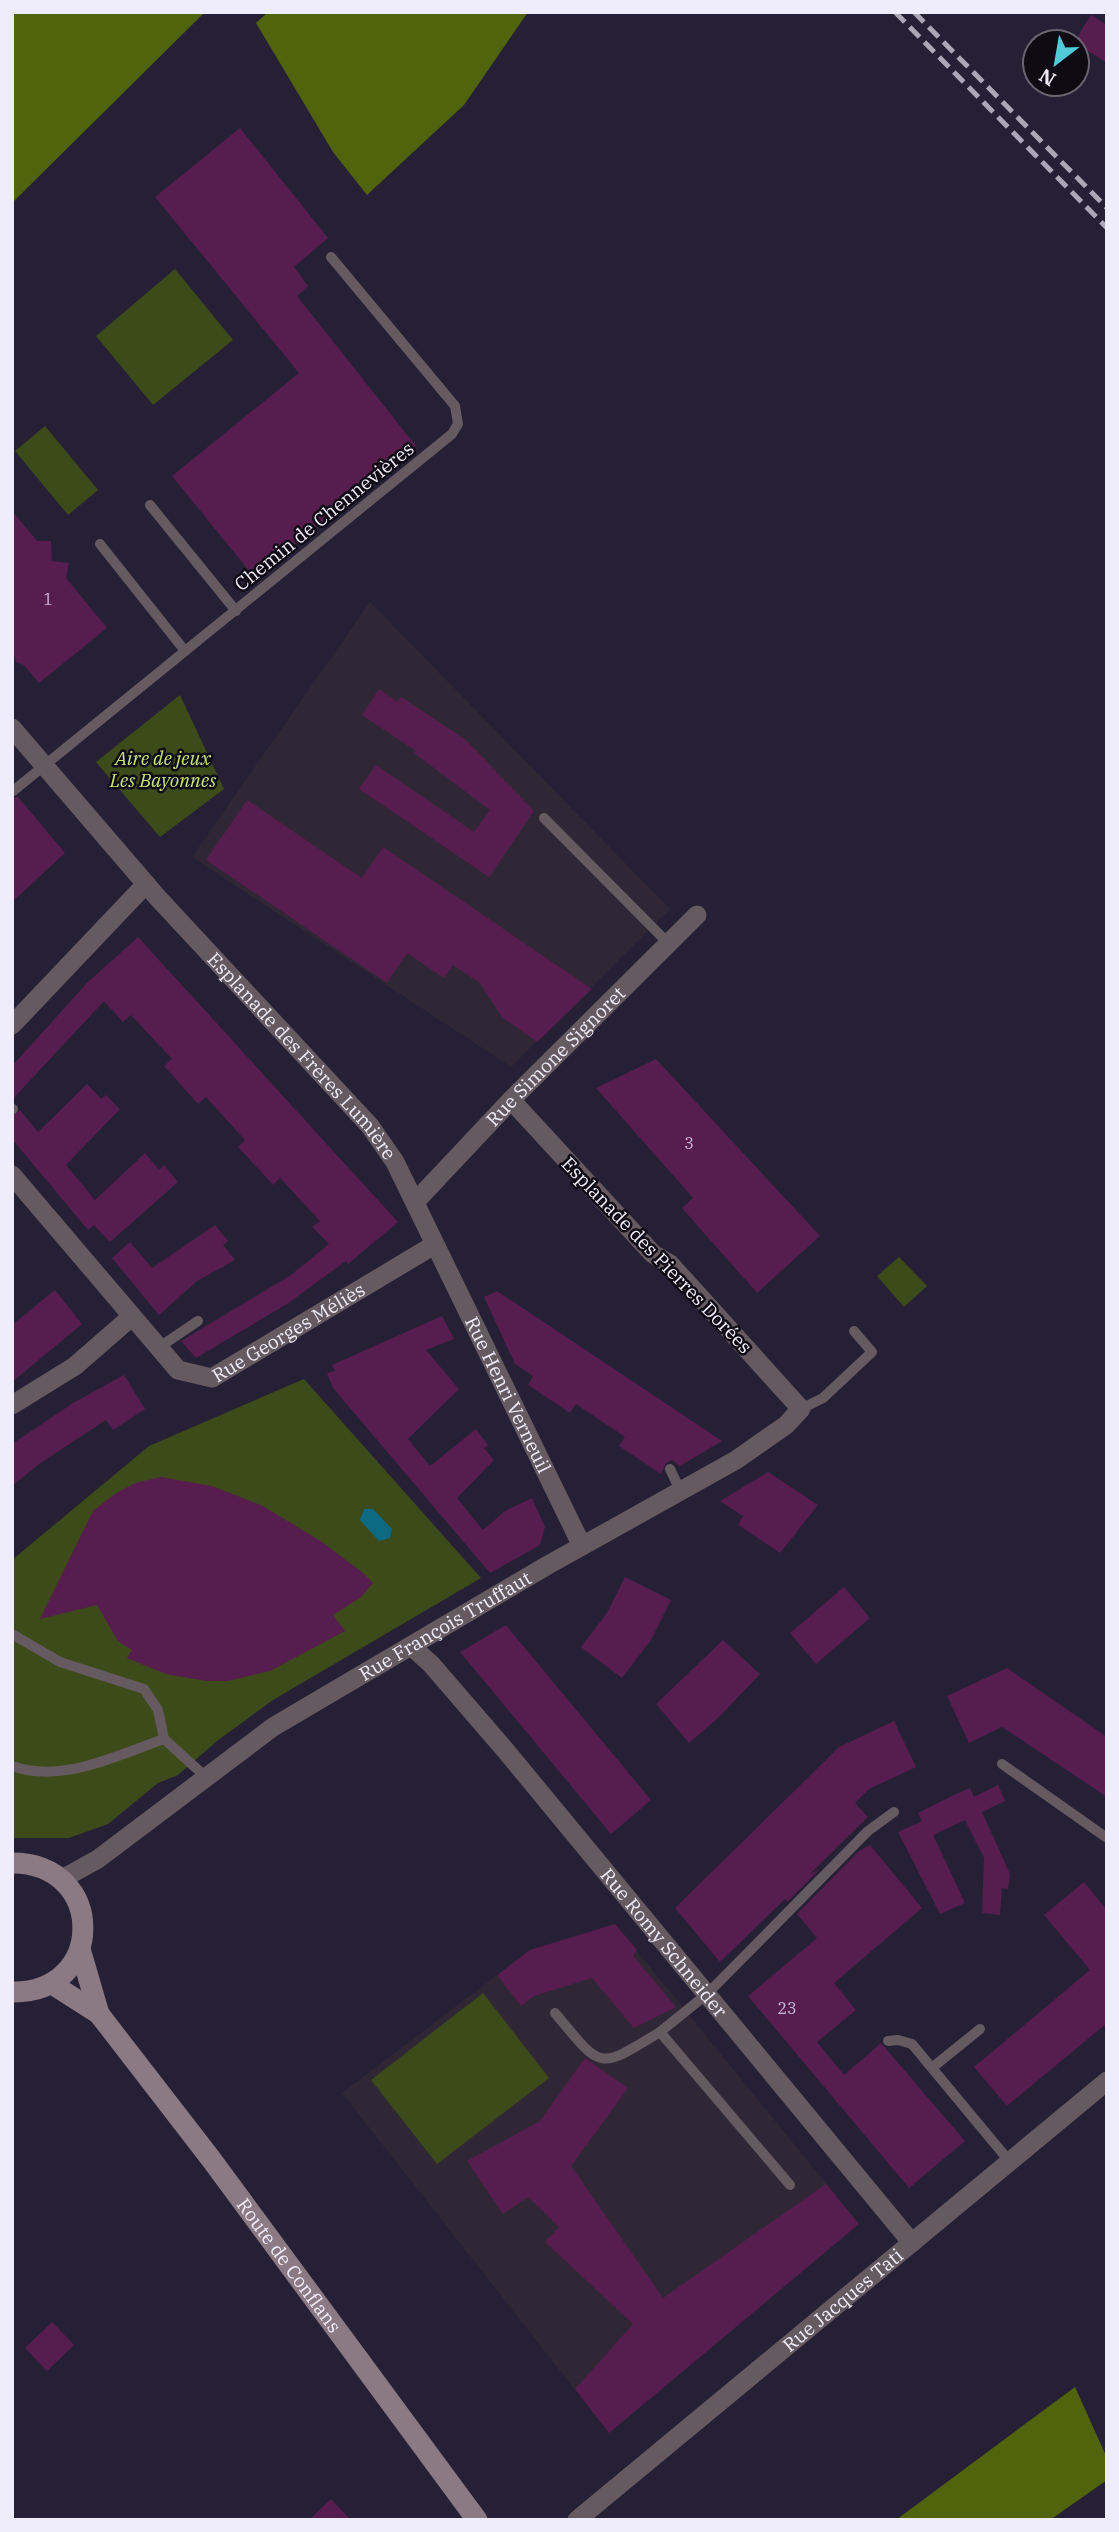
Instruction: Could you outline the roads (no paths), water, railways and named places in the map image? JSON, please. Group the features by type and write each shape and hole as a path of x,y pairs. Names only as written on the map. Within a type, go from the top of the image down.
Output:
{"main road":[{"path":"12,1863 46,1868 62,1879 77,1899"},
{"name":"Route de Conflans","path":"77,1899 84,1932 80,1949 99,2014"},
{"path":"12,1992 32,1991 52,1984 64,1975 80,1949"},
{"name":"Route de Conflans","path":"52,1984 99,2014 219,2170 477,2520"}],"street":[{"name":"Esplanade des Frères Lumière","path":"12,728 146,884 370,1126 395,1162 416,1201 434,1245"},
{"path":"12,1025 146,884"},
{"name":"Rue Simone Signoret","path":"416,1201 512,1100 697,915"},
{"name":"Esplanade des Pierres Dorées","path":"512,1100 653,1254 670,1265 802,1409"},
{"name":"Rue Georges Méliès","path":"12,1175 130,1318 178,1370 212,1378 434,1245"},
{"name":"Rue Henri Verneuil","path":"434,1245 582,1546"},
{"path":"12,1405 75,1366 130,1318"},
{"name":"Rue François Truffaut","path":"98,1859 273,1727 582,1546 736,1460 802,1409"},
{"name":"Rue Romy Schneider","path":"411,1646 431,1664 489,1732 912,2243"},
{"path":"62,1879 98,1859"},
{"path":"77,1899 98,1859"},
{"name":"Rue Jacques Tati","path":"577,2520 1107,2081"}],"lane":[{"name":"Chemin de Chennevières","path":"13,791 452,434 458,425 454,406 331,257"},
{"path":"150,505 236,611"},
{"path":"100,544 185,651"},
{"path":"544,818 669,944"},
{"path":"158,1348 198,1321"},
{"path":"802,1409 823,1398 872,1352 854,1331"},
{"path":"670,1469 681,1492"},
{"path":"12,1634 60,1662 144,1689 159,1710 164,1739 207,1778"},
{"path":"12,1766 46,1772 77,1769 164,1739"},
{"path":"1002,1764 1107,1838"},
{"path":"555,2013 590,2056 603,2059 619,2057 660,2032 706,1994 868,1831 894,1812"},
{"path":"933,2067 979,2029"},
{"path":"660,2032 790,2185"},
{"path":"888,2041 898,2040 912,2045 1010,2162"}],"water":[{"path":"364,1509 373,1509 392,1529 390,1538 379,1541 360,1520"}],"railway":[{"path":"895,12 1107,228"},
{"path":"914,12 1107,208"}],"park label":[{"name":"Aire de jeux Les Bayonnes","path":"163,769"}]}
